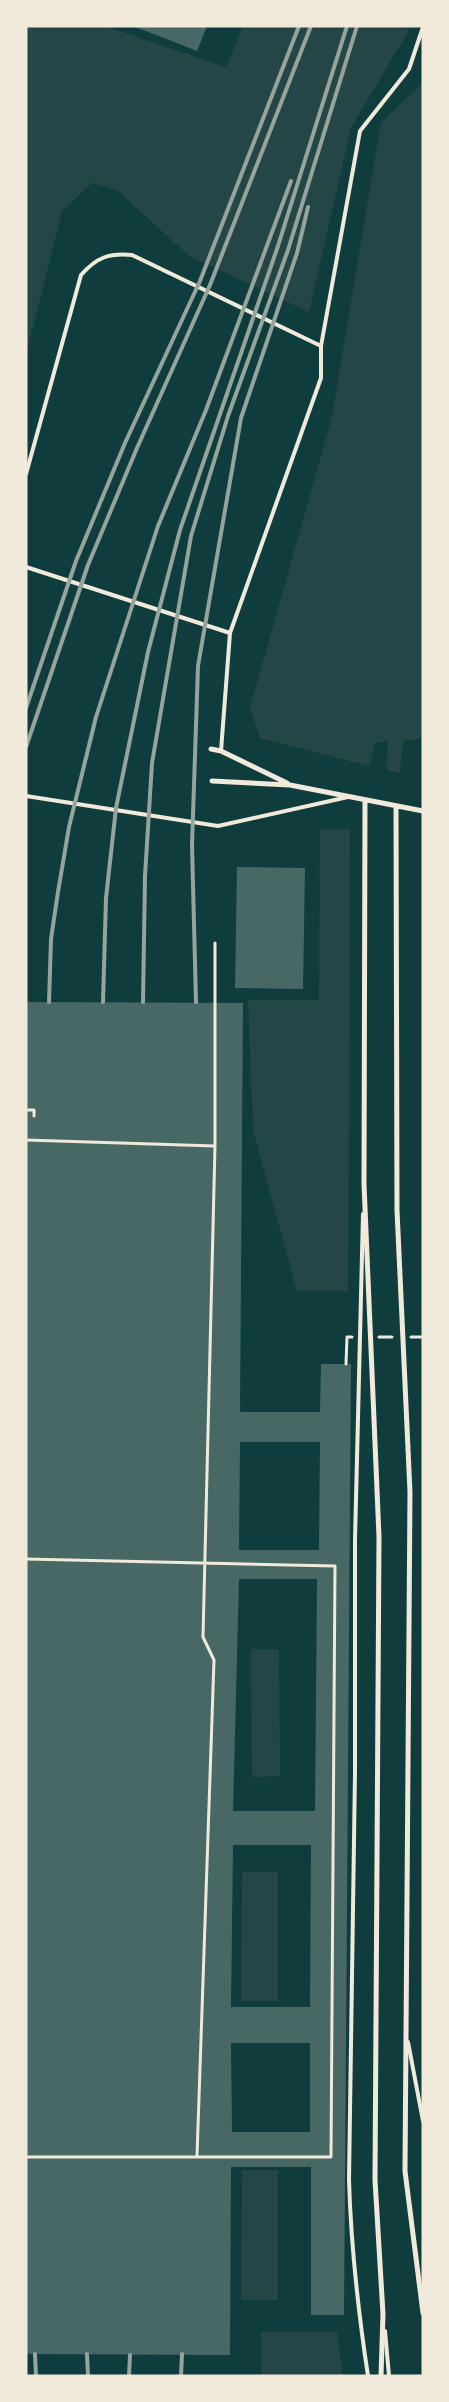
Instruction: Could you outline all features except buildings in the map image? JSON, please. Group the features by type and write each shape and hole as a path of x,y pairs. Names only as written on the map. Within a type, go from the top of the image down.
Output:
{"street":[{"path":"211,748 221,751 290,785"},
{"path":"212,781 290,785 423,811"},
{"path":"365,801 364,1184 379,1537 375,2180 383,2314 381,2376"},
{"path":"396,806 397,1210 410,1492 405,2171 423,2312"}],"lane":[{"path":"221,751 230,633 321,378 321,346 360,131 410,68 423,26"},
{"path":"26,474 81,274 93,262 114,254 132,255 321,346"},
{"path":"26,567 230,633"},
{"path":"26,796 218,826 348,797"},
{"path":"364,1184 355,1548 355,1772 349,2180 357,2302 368,2376"},
{"path":"406,2035 423,2121"},
{"path":"383,2314 389,2376"}],"path":[{"path":"197,2156 214,1660 203,1637 215,1146 215,943"},
{"path":"28,1116 27,1110 34,1110 34,1116"},
{"path":"26,1140 215,1146"},
{"path":"26,1559 335,1566 331,2157 26,2157"}],"shaded area":[{"path":"26,26 105,26 226,67 243,26 400,26 409,30 351,128 309,312 189,256 118,191 92,183 62,211 26,355"},
{"path":"423,83 423,749 422,738 403,741 400,773 387,770 388,741 375,743 369,766 260,738 250,708 332,417 381,122"},
{"path":"320,829 350,829 348,1291 297,1291 253,1130 248,1000 319,1000"},
{"path":"251,1649 279,1649 280,1776 252,1777"},
{"path":"242,1872 278,1872 278,2001 241,2001"},
{"path":"242,2170 278,2170 278,2300 241,2300"},
{"path":"261,2332 337,2332 343,2376 262,2376"}],"railway":[{"path":"26,708 76,561 125,443 200,281 299,26"},
{"path":"26,747 88,565 137,448 210,285 311,26"},
{"path":"103,1002 106,898 116,808 148,652 180,530 278,246 347,26"},
{"path":"143,1002 145,876 152,763 191,536 228,416 288,250 357,26"},
{"path":"49,1002 51,939 58,892 69,827 96,717 158,526 206,410 291,181"},
{"path":"196,1002 192,845 198,666 241,418 297,253 308,207"},
{"path":"35,2354 36,2376"},
{"path":"87,2354 88,2376"},
{"path":"181,2376 182,2354"},
{"path":"129,2376 130,2355"}]}
